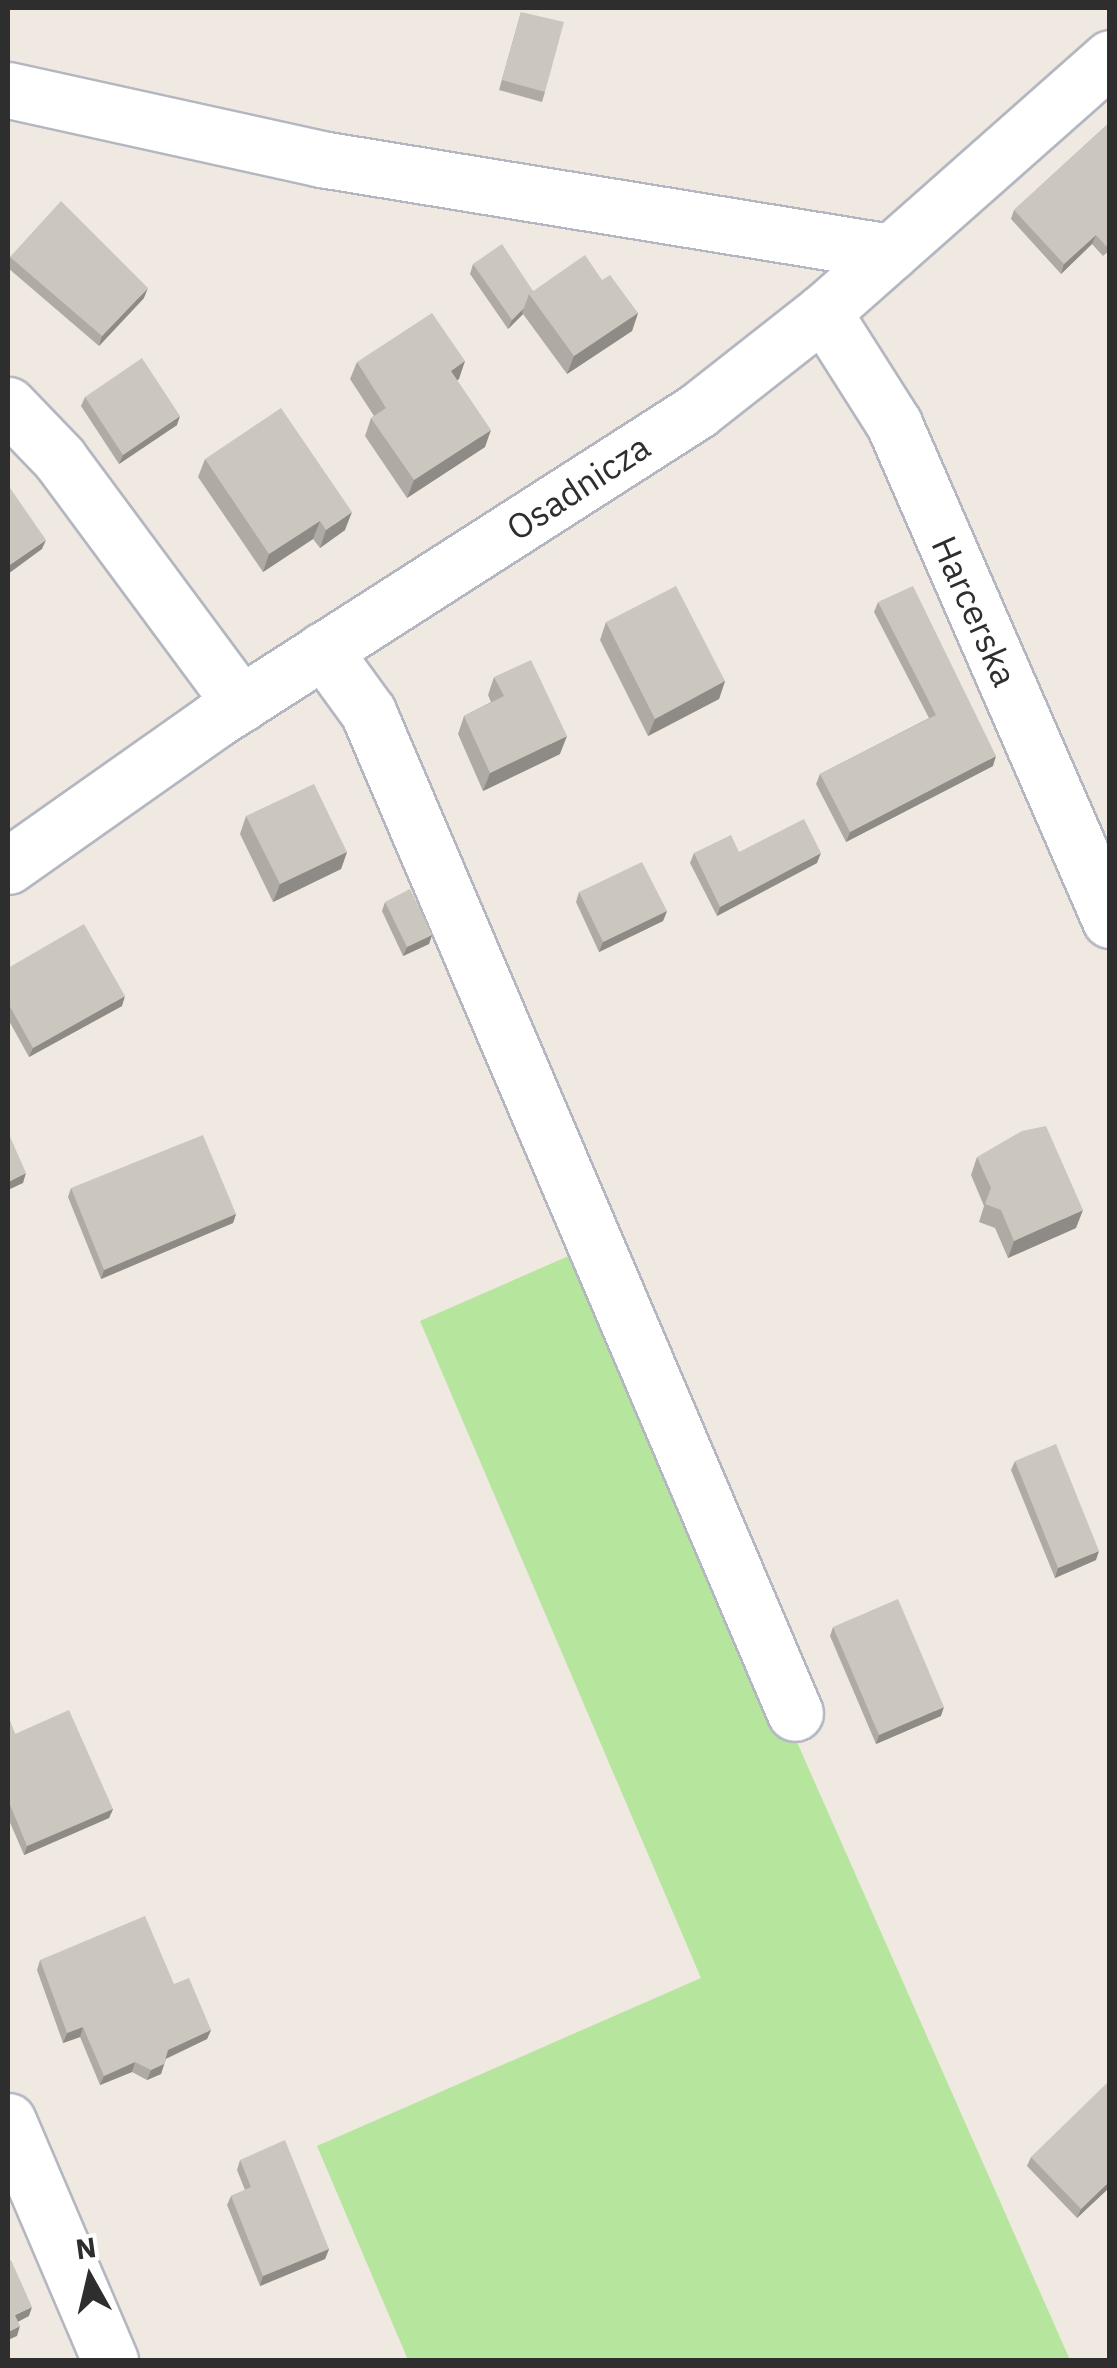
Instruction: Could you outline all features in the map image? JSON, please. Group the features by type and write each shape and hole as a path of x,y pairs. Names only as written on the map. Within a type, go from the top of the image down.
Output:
{"street":[{"name":"Osadnicza","path":"8,866 240,704 697,411 823,312 1110,58"},
{"path":"8,90 321,159 890,252"},
{"name":"Harcerska","path":"823,312 894,424 1110,920"},
{"path":"8,405 59,458 240,704"},
{"path":"323,650 368,712 795,1713"},
{"path":"8,2122 110,2360"}],"green space":[{"path":"580,1251 1070,2360 408,2360 317,2146 701,1978 420,1321"}],"building":[{"path":"521,12 564,22 545,92 502,80"},
{"path":"1110,122 1110,243 1106,246 1096,235 1064,264 1014,210"},
{"path":"61,201 148,288 102,336 10,257"},
{"path":"502,244 533,291 512,320 473,264"},
{"path":"585,255 602,280 610,275 638,313 574,356 529,294"},
{"path":"432,313 465,361 451,371 491,430 414,480 371,418 386,408 357,362"},
{"path":"142,358 180,416 123,455 85,397"},
{"path":"281,408 352,512 326,530 320,521 269,554 205,459"},
{"path":"8,485 46,540 8,566"},
{"path":"676,586 725,681 655,719 606,622"},
{"path":"913,586 996,756 850,832 820,774 936,715 878,602"},
{"path":"531,660 567,736 490,773 464,716 504,696 494,677"},
{"path":"314,784 347,852 280,884 246,816"},
{"path":"804,819 821,853 720,907 694,853 731,835 739,852"},
{"path":"642,862 667,911 603,942 579,892"},
{"path":"410,889 432,935 407,947 385,902"},
{"path":"84,924 125,996 33,1048 8,1003 8,968"},
{"path":"1046,1126 1083,1210 1014,1241 1001,1210 985,1204 991,1188 977,1157 1022,1131"},
{"path":"8,1132 26,1173 8,1182"},
{"path":"203,1135 236,1214 104,1270 71,1188"},
{"path":"1056,1444 1099,1551 1058,1568 1015,1461"},
{"path":"898,1599 944,1707 879,1735 833,1627"},
{"path":"69,1710 113,1809 27,1846 8,1800 8,1716 15,1734"},
{"path":"145,1916 174,1984 189,1978 211,2030 168,2050 164,2064 151,2070 135,2062 104,2076 83,2027 67,2033 40,1960"},
{"path":"1107,2083 1110,2181 1081,2209 1031,2157"},
{"path":"285,2140 329,2249 263,2276 231,2196 251,2187 240,2160"},
{"path":"11,2260 32,2307 15,2315 20,2326 8,2332 8,2262"}]}
